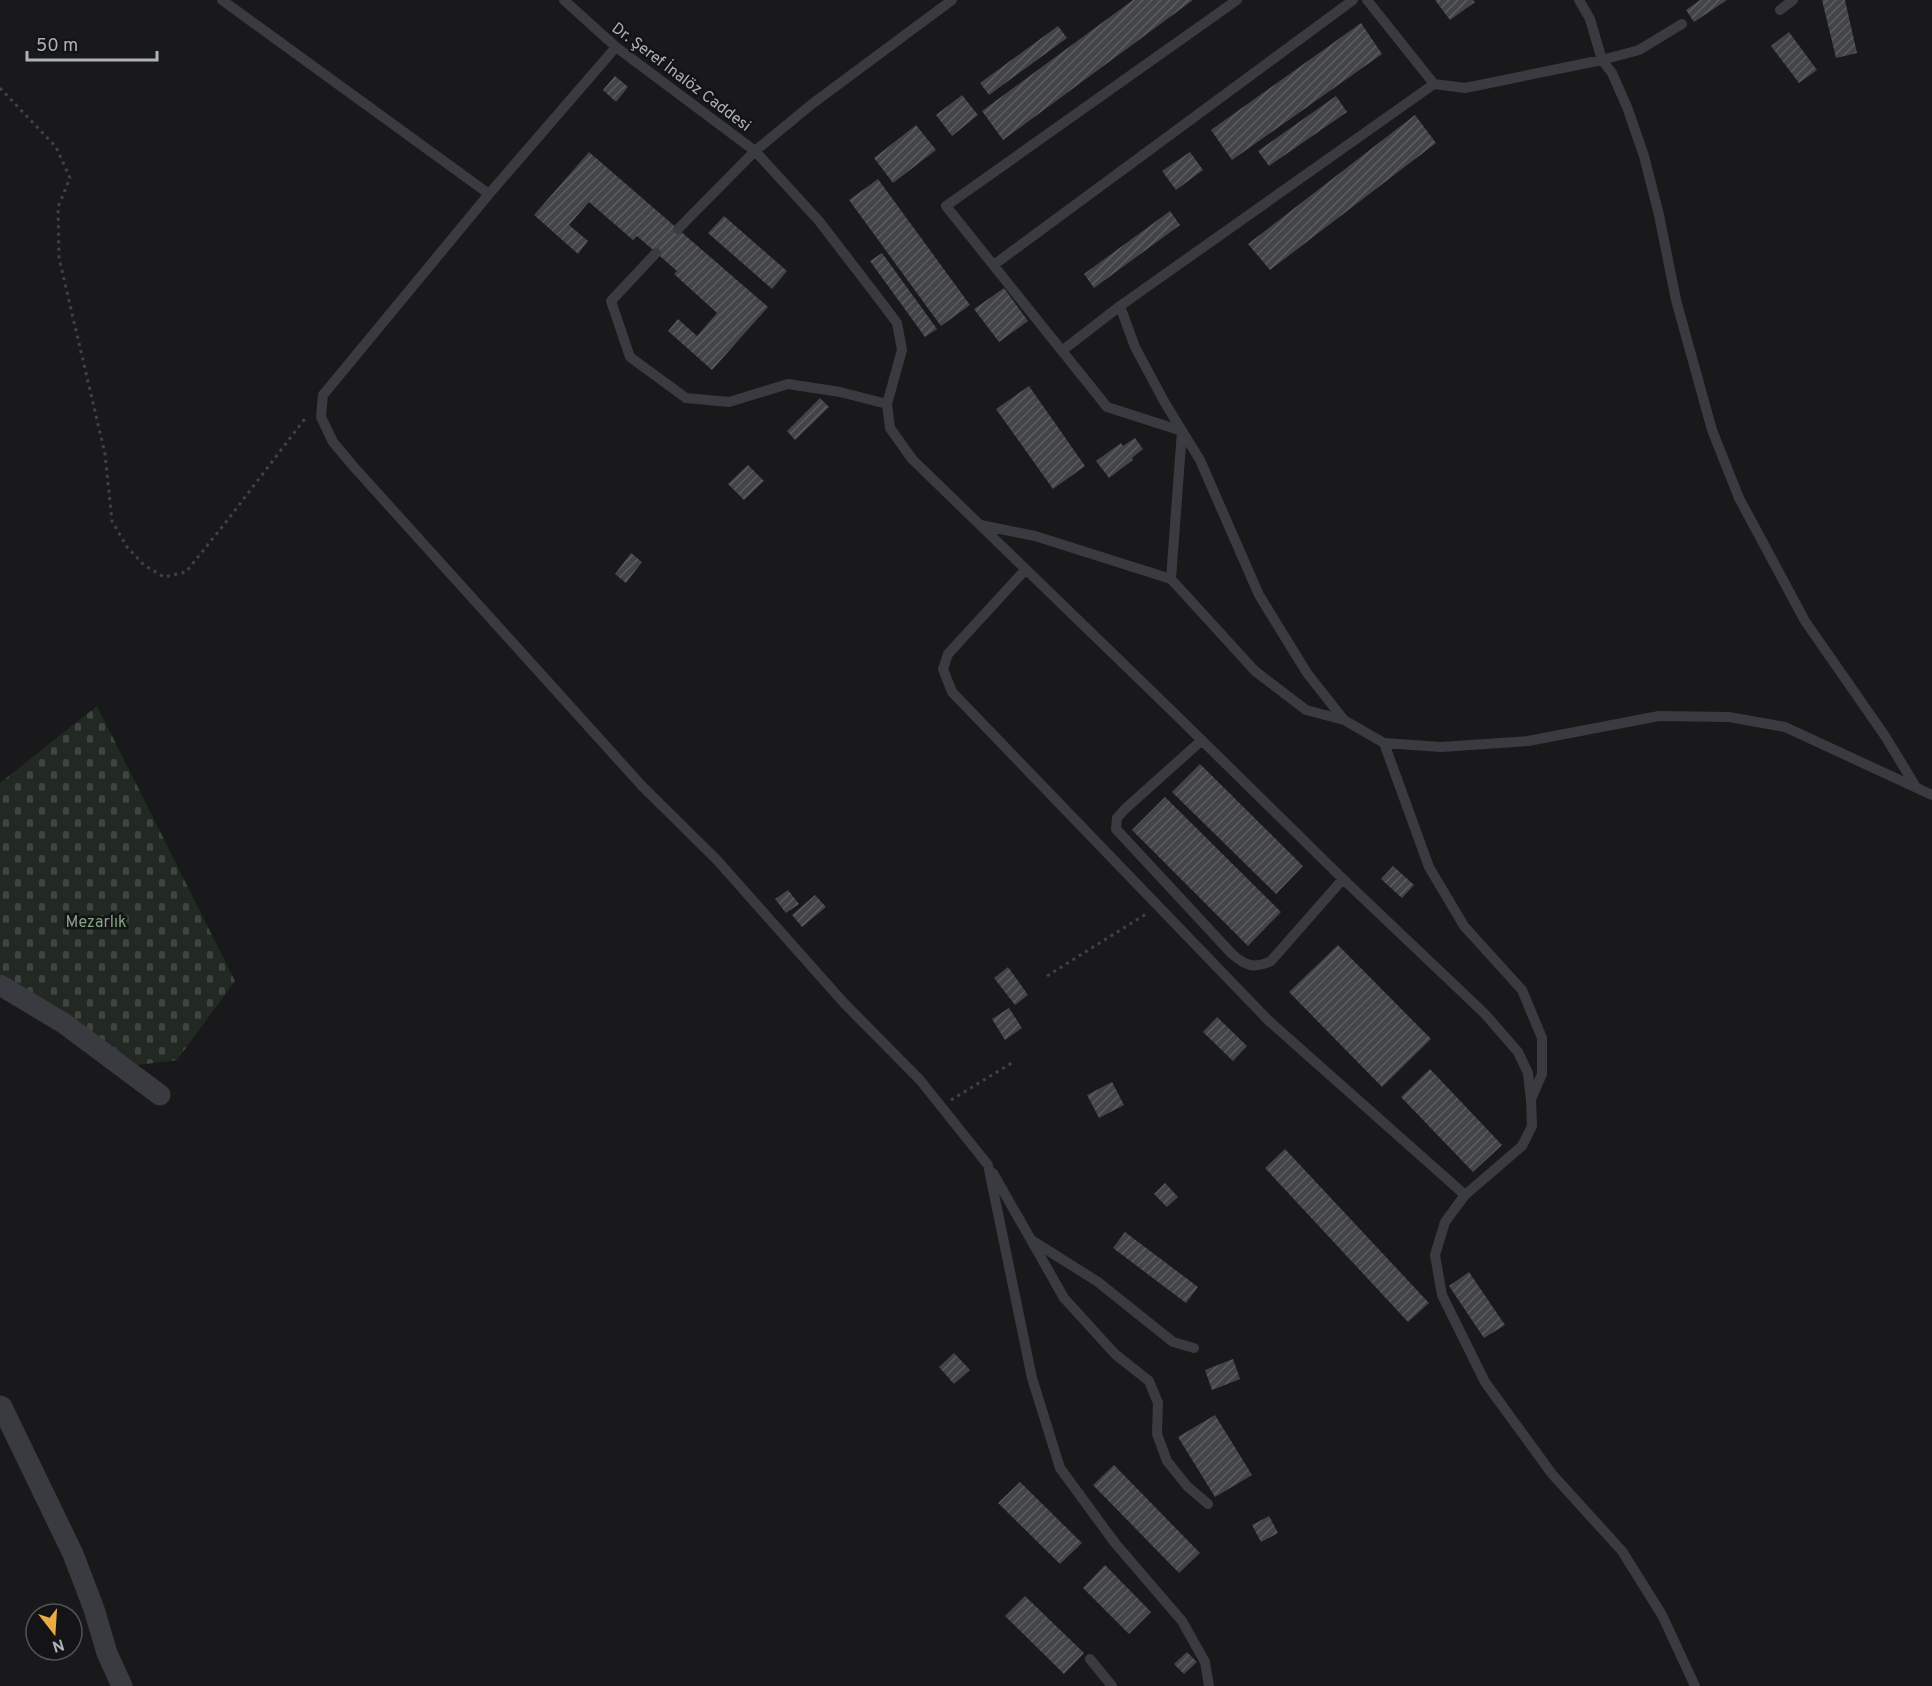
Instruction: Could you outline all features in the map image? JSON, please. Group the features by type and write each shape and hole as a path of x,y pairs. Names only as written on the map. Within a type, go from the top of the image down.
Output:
{"street":[{"path":"0,985 65,1024 160,1095"},
{"path":"0,1406 73,1554 107,1653 122,1686"}],"lane":[{"path":"222,0 489,194"},
{"name":"Dr. Şeref İnalöz Caddesi","path":"564,0 616,47 754,151 678,230"},
{"path":"951,0 812,104 754,151 819,221 897,323 902,350 887,404 890,428 912,459 1343,879 1485,1014 1518,1052 1528,1073 1532,1126 1522,1146 1465,1196 1445,1222 1435,1255 1442,1295 1485,1382 1552,1474 1622,1551 1662,1615 1695,1686"},
{"path":"1182,431 1107,407 995,264 946,206 1238,0"},
{"path":"995,264 1353,0"},
{"path":"1367,0 1434,84"},
{"path":"1579,0 1590,19 1602,60 1612,73 1627,107 1644,156 1659,215 1676,300 1712,430 1739,498 1805,621 1885,736 1916,787"},
{"path":"1780,10 1792,0"},
{"path":"1063,350 1120,306 1434,84 1466,88 1602,60 1639,50 1682,24"},
{"path":"616,47 489,194 322,396 321,417 333,442 354,467 644,787 717,860 844,1003 920,1080 942,1106 988,1165 1064,1298 1114,1354 1149,1381 1158,1403 1157,1434 1167,1461 1187,1486 1208,1504"},
{"path":"656,253 611,301 630,357 686,398 729,402 788,384 840,392 887,404"},
{"path":"1120,306 1135,347 1165,403 1200,460 1259,595 1307,673 1344,720"},
{"path":"1171,579 1182,431"},
{"path":"980,525 1035,536 1171,579 1255,671 1306,710 1344,720 1384,743 1441,747 1517,741 1659,716 1729,717 1785,726 1932,795"},
{"path":"1025,570 948,654 943,669 952,692 1269,1021 1465,1196"},
{"path":"1202,740 1125,809 1117,818 1116,829 1232,954 1245,966 1259,967 1272,961 1343,879"},
{"path":"1384,743 1429,867 1464,926 1522,990 1542,1038 1542,1074 1531,1100"},
{"path":"988,1165 1032,1378 1059,1468 1115,1543 1182,1621 1206,1662 1209,1686"},
{"path":"1030,1239 1098,1282 1173,1341 1194,1348"},
{"path":"1090,1659 1112,1686"}],"path":[{"path":"0,88 56,147 70,178 58,207 59,258 105,454 112,520 127,547 144,565 164,577 186,572 322,396"},
{"path":"1047,976 1158,907"},
{"path":"942,1106 1015,1061"}],"green space":[{"name":"Mezarlık","path":"97,706 235,981 177,1060 138,1065 68,1016 0,974 0,783"}],"building":[{"path":"1133,0 1193,0 1003,140 982,111"},
{"path":"1435,0 1473,0 1475,2 1450,20"},
{"path":"1700,0 1727,0 1694,22 1686,10"},
{"path":"1822,0 1845,0 1857,53 1836,58"},
{"path":"1361,23 1382,54 1232,160 1211,130"},
{"path":"1058,26 1067,38 989,95 980,83"},
{"path":"1789,32 1817,70 1799,83 1771,46"},
{"path":"615,76 628,87 616,102 603,90"},
{"path":"962,95 978,115 952,136 936,115"},
{"path":"1336,96 1347,112 1269,166 1258,151"},
{"path":"1415,115 1436,143 1270,270 1248,244"},
{"path":"916,125 936,150 893,183 874,158"},
{"path":"589,152 768,307 712,370 668,331 678,319 697,336 717,313 674,274 677,271 637,236 633,240 589,202 569,225 588,241 578,254 534,215"},
{"path":"1190,152 1203,170 1176,190 1162,171"},
{"path":"878,179 970,305 941,326 849,200"},
{"path":"1170,211 1180,225 1094,288 1084,274"},
{"path":"724,216 787,271 772,289 708,233"},
{"path":"882,253 937,329 925,337 870,261"},
{"path":"1004,288 1028,321 999,342 974,309"},
{"path":"1029,386 1085,466 1053,489 996,409"},
{"path":"820,398 829,407 795,440 787,431"},
{"path":"1135,438 1143,449 1132,458 1133,460 1109,478 1096,461 1121,443 1123,446"},
{"path":"748,465 764,481 744,500 728,484"},
{"path":"631,553 642,562 626,583 615,574"},
{"path":"1200,764 1303,866 1276,894 1172,792"},
{"path":"1165,797 1281,912 1248,946 1132,830"},
{"path":"1393,866 1414,885 1402,898 1381,879"},
{"path":"788,890 799,904 786,913 775,899"},
{"path":"815,895 826,907 802,927 792,915"},
{"path":"1338,945 1431,1039 1382,1087 1289,992"},
{"path":"1008,967 1028,995 1015,1005 994,978"},
{"path":"1009,1008 1022,1028 1005,1040 992,1019"},
{"path":"1217,1017 1247,1046 1233,1061 1203,1032"},
{"path":"1430,1069 1502,1145 1473,1172 1401,1097"},
{"path":"1112,1082 1124,1105 1099,1118 1087,1095"},
{"path":"1285,1149 1429,1303 1408,1322 1265,1168"},
{"path":"1165,1183 1178,1197 1167,1207 1154,1194"},
{"path":"1125,1232 1198,1287 1186,1303 1113,1248"},
{"path":"1469,1272 1505,1325 1484,1338 1449,1286"},
{"path":"954,1353 970,1370 954,1384 939,1367"},
{"path":"1233,1359 1240,1379 1212,1390 1205,1370"},
{"path":"1215,1415 1252,1475 1215,1497 1178,1437"},
{"path":"1114,1465 1200,1553 1179,1573 1093,1485"},
{"path":"1020,1482 1082,1543 1060,1564 998,1503"},
{"path":"1269,1516 1278,1533 1261,1542 1252,1525"},
{"path":"1105,1565 1151,1612 1129,1634 1083,1588"},
{"path":"1025,1596 1084,1653 1064,1674 1005,1616"},
{"path":"1187,1652 1197,1662 1184,1674 1174,1664"}]}
